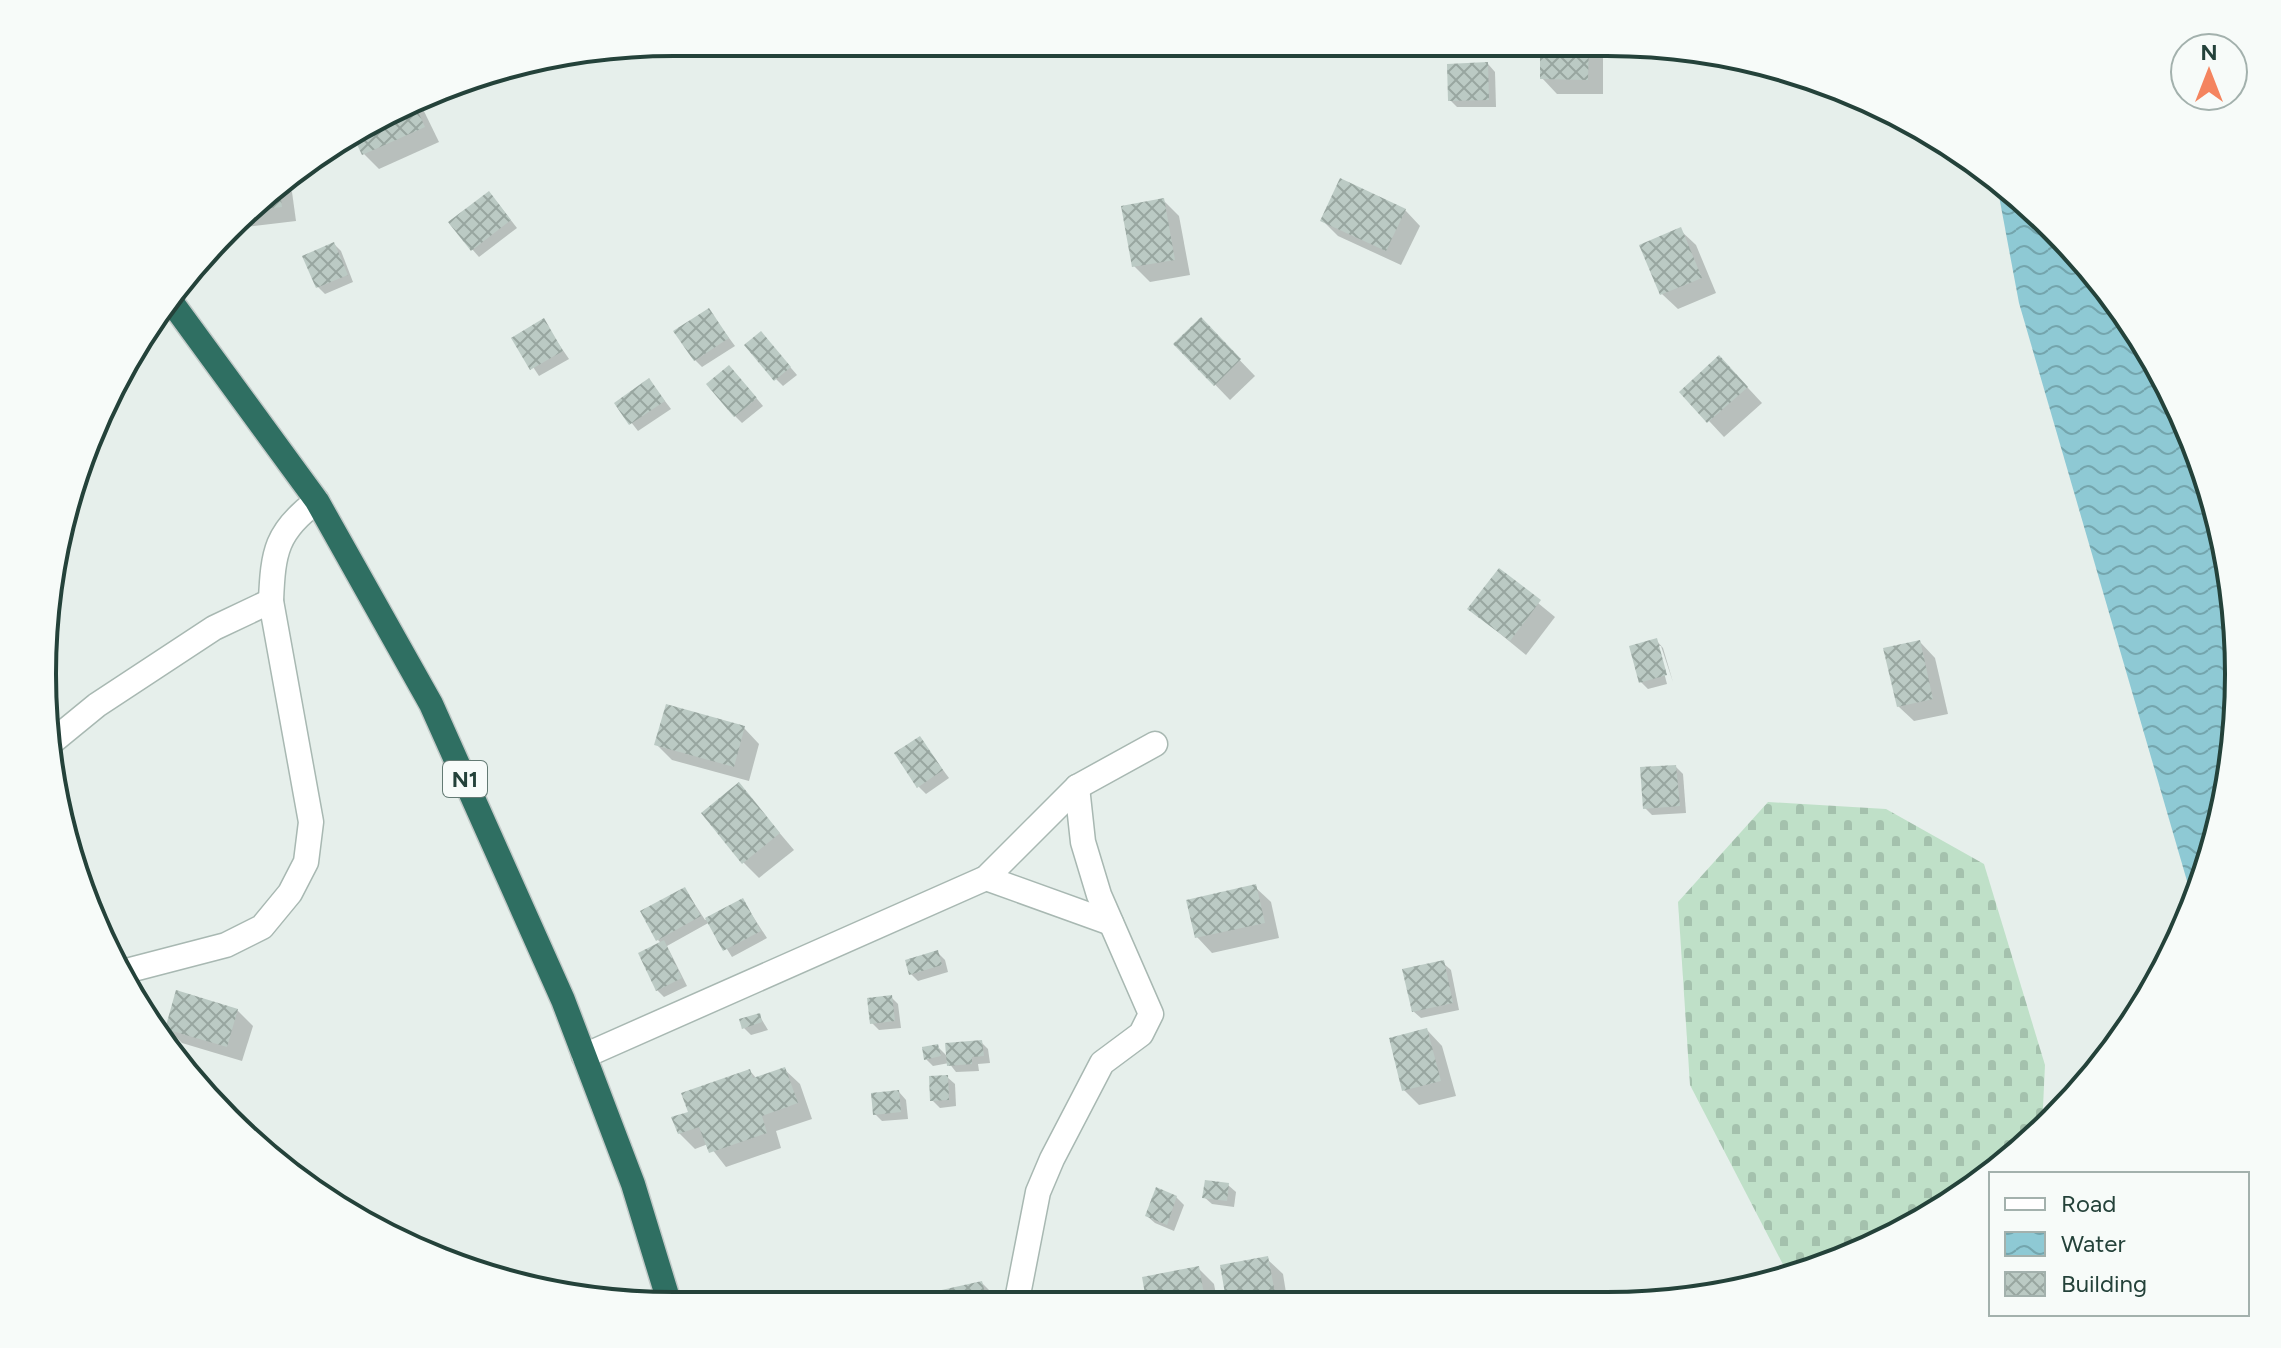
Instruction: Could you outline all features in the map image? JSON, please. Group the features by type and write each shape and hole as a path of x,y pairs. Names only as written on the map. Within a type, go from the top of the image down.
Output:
{"highway":[{"name":"N1","path":"176,309 317,501 431,704 584,1056 633,1184 666,1292"}],"street":[{"path":"132,969 226,945 262,927 290,893 306,862 311,822 271,601 272,566 282,534 293,519 317,501"},
{"path":"59,736 97,705 214,628 271,601"},
{"path":"584,1056 986,878 1077,787 1155,744"},
{"path":"1019,1292 1038,1192 1052,1159 1102,1063 1141,1034 1151,1014 1111,923 1083,842 1077,787"},
{"path":"986,878 1111,923"}],"green space":[{"path":"1768,802 1886,809 1984,864 2045,1065 2043,1112 1983,1164 1916,1209 1843,1245 1784,1266 1690,1085 1678,902"}],"water":[{"path":"1999,197 2072,267 2121,331 2142,365 2178,438 2204,514 2220,593 2224,634 2224,714 2213,795 2188,884 2019,303"}],"building":[{"path":"1540,56 1589,56 1588,80 1540,79"},
{"path":"1488,62 1489,100 1448,101 1447,64"},
{"path":"418,112 425,127 362,155 357,144"},
{"path":"1340,178 1406,209 1386,251 1320,221"},
{"path":"489,191 511,220 471,251 448,222"},
{"path":"281,198 282,207 267,209"},
{"path":"1164,198 1175,260 1132,267 1121,206"},
{"path":"1681,227 1702,278 1660,295 1639,245"},
{"path":"334,242 348,275 316,288 302,256"},
{"path":"709,308 729,338 694,361 673,331"},
{"path":"1201,317 1241,359 1214,386 1173,344"},
{"path":"544,318 563,351 530,370 511,338"},
{"path":"761,331 791,367 774,381 744,345"},
{"path":"1719,355 1748,387 1707,423 1679,392"},
{"path":"729,365 757,398 734,417 706,384"},
{"path":"649,378 665,401 629,425 614,403"},
{"path":"1499,568 1541,600 1510,641 1467,609"},
{"path":"1657,638 1667,675 1639,683 1629,646"},
{"path":"1920,640 1933,699 1897,707 1883,648"},
{"path":"666,704 745,726 734,767 654,745"},
{"path":"920,736 943,770 917,788 894,753"},
{"path":"1676,765 1680,806 1643,809 1640,767"},
{"path":"739,782 780,833 742,864 701,813"},
{"path":"1256,884 1265,923 1195,938 1186,900"},
{"path":"685,887 701,916 656,941 640,911"},
{"path":"743,898 761,931 723,951 705,918"},
{"path":"664,940 682,978 656,991 638,953"},
{"path":"938,950 942,965 909,975 905,960"},
{"path":"1444,960 1453,1003 1412,1012 1402,969"},
{"path":"176,990 238,1009 227,1047 170,1030 166,1025"},
{"path":"892,995 895,1021 870,1024 867,998"},
{"path":"760,1013 762,1022 742,1029 739,1019"},
{"path":"1427,1028 1441,1081 1402,1091 1389,1038"},
{"path":"982,1040 984,1056 972,1057 972,1064 947,1066 945,1043"},
{"path":"938,1044 941,1056 924,1060 922,1047"},
{"path":"785,1067 798,1103 762,1116 767,1133 709,1153 699,1127 678,1134 671,1117 688,1112 681,1093 750,1069 753,1078"},
{"path":"948,1075 949,1100 930,1101 929,1076"},
{"path":"899,1090 901,1112 873,1115 871,1093"},
{"path":"1205,1180 1229,1183 1227,1201 1202,1198"},
{"path":"1156,1187 1177,1196 1167,1225 1145,1216"},
{"path":"1268,1256 1275,1292 1225,1292 1220,1265"},
{"path":"1199,1266 1204,1292 1145,1292 1142,1277"},
{"path":"982,1281 985,1292 937,1292"}]}
